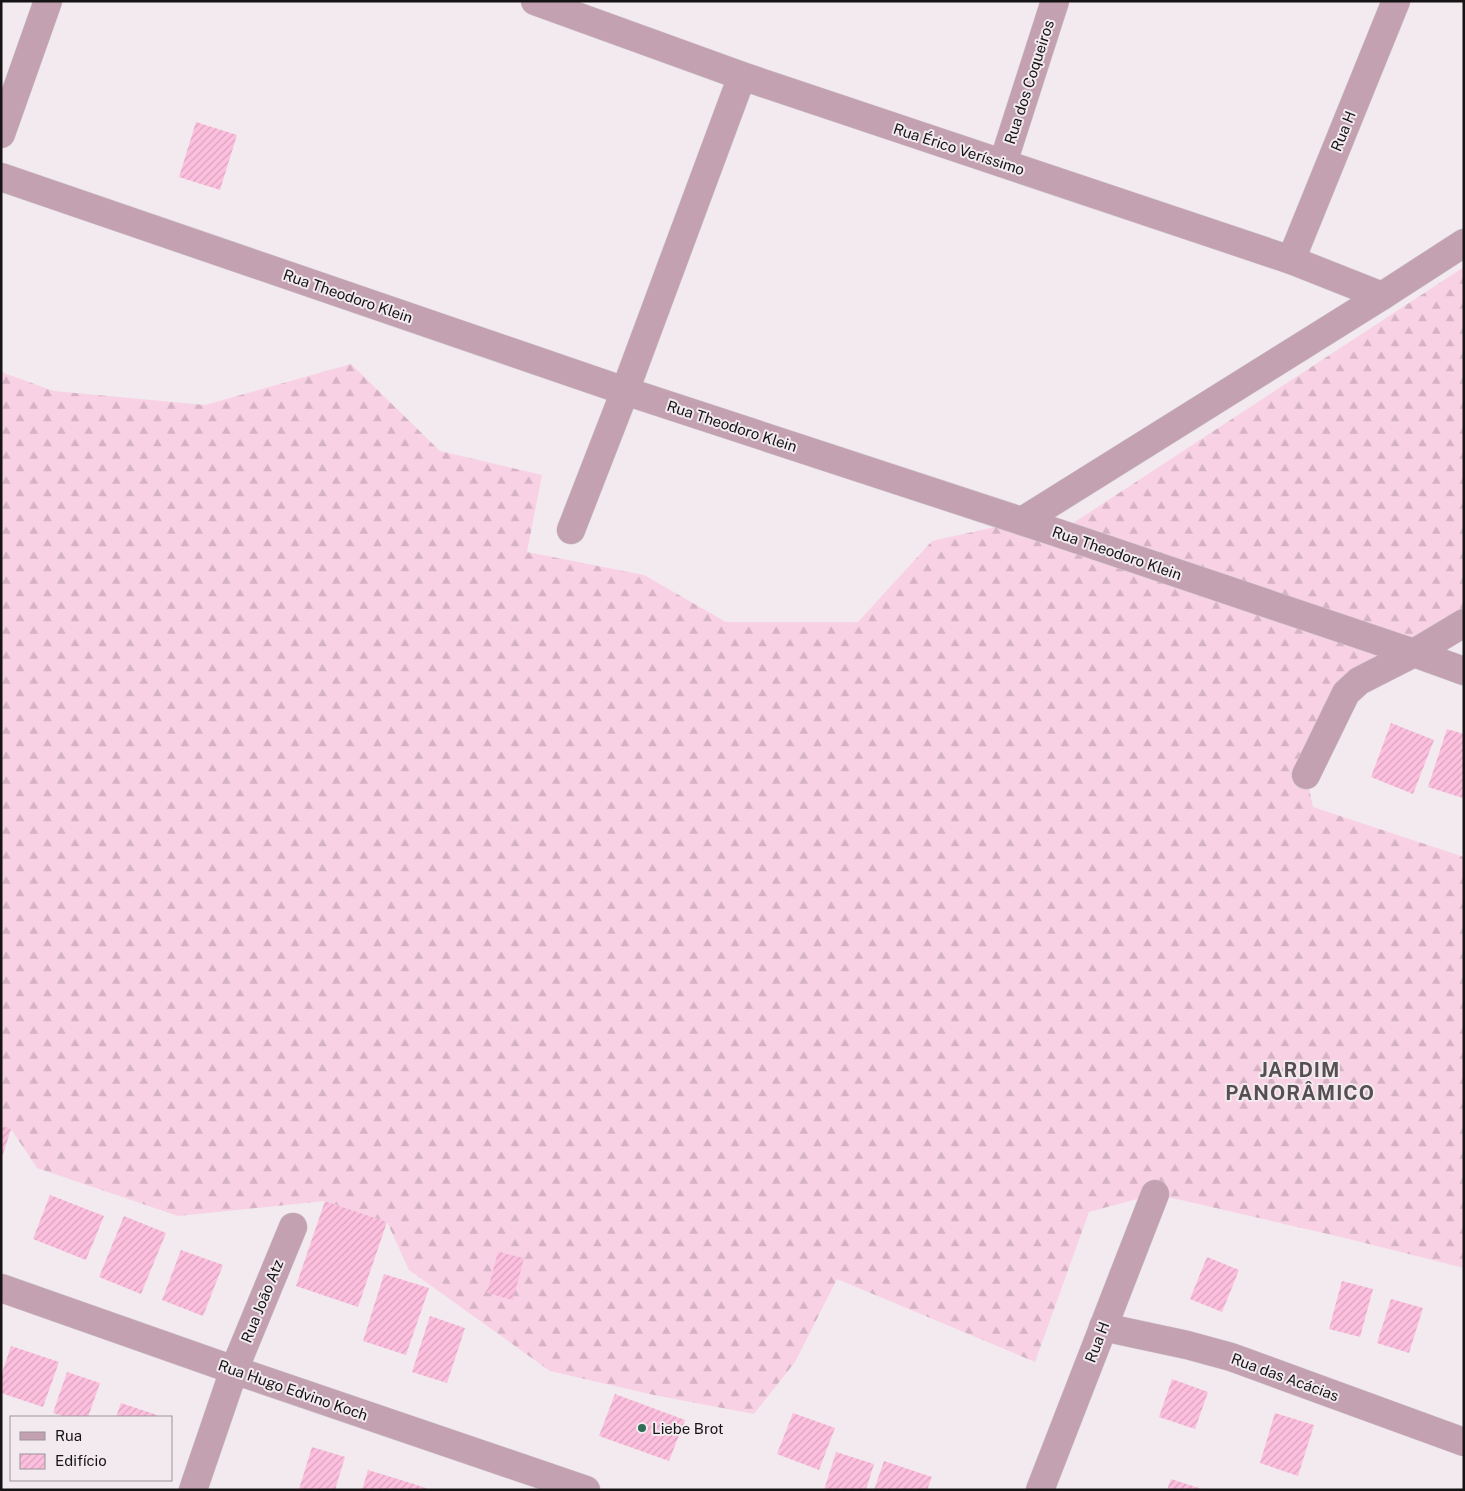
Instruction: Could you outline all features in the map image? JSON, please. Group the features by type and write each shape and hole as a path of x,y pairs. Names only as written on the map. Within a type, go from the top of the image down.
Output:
{"street":[{"path":"1,134 48,1"},
{"name":"Rua dos Coqueiros","path":"1003,163 1054,1"},
{"name":"Rua H","path":"1290,260 1396,1"},
{"name":"Rua Érico Veríssimo","path":"546,3 742,76 1290,260 1382,296"},
{"path":"571,530 625,391 742,76"},
{"name":"Rua Theodoro Klein","path":"1,178 625,391 1022,521 1464,671"},
{"path":"1022,521 1464,243"},
{"path":"1306,775 1346,693 1358,681 1414,653 1464,623"},
{"name":"Rua H","path":"1040,1490 1155,1194"},
{"name":"Rua João Atz","path":"193,1490 234,1370 293,1227"},
{"name":"Rua Hugo Edvino Koch","path":"1,1288 586,1490"},
{"name":"Rua das Acácias","path":"1103,1327 1232,1357 1464,1442"}],"green space":[{"path":"1464,267 1464,623 1359,681 1306,775 1313,807 1464,857 1464,1268 1155,1194 1089,1212 1035,1362 837,1279 795,1362 754,1414 654,1395 550,1371 409,1270 387,1222 325,1201 178,1216 37,1168 11,1129 1,1126 1,372 54,391 205,405 351,364 440,451 542,475 527,552 644,575 726,622 858,622 932,541 1022,521 1058,533"}],"building":[{"path":"196,122 237,135 220,190 179,177"},
{"path":"1391,723 1434,740 1413,794 1371,777"},
{"path":"1447,729 1464,734 1463,798 1428,787"},
{"path":"1,1126 11,1129 2,1157 1,1157"},
{"path":"50,1195 104,1216 86,1260 33,1239"},
{"path":"325,1201 387,1222 358,1307 296,1286"},
{"path":"124,1216 166,1233 141,1294 99,1277"},
{"path":"181,1250 223,1265 203,1316 162,1300"},
{"path":"498,1252 524,1258 513,1300 487,1293"},
{"path":"1207,1257 1239,1270 1222,1312 1190,1299"},
{"path":"384,1274 429,1288 406,1355 363,1341"},
{"path":"1342,1281 1373,1289 1360,1337 1329,1329"},
{"path":"1391,1299 1423,1308 1409,1353 1377,1343"},
{"path":"430,1316 465,1328 447,1383 412,1372"},
{"path":"11,1346 59,1362 43,1407 1,1393 1,1376"},
{"path":"67,1372 100,1383 88,1416 64,1416 53,1413"},
{"path":"1172,1379 1208,1392 1195,1429 1159,1417"},
{"name":"Liebe Brot","path":"615,1394 685,1420 669,1461 599,1436"},
{"path":"121,1403 157,1415 157,1416 116,1416"},
{"path":"793,1413 835,1428 819,1470 777,1454"},
{"path":"1275,1413 1314,1425 1298,1476 1260,1463"},
{"path":"312,1447 345,1457 335,1490 299,1489"},
{"path":"836,1452 874,1464 866,1490 824,1490"},
{"path":"884,1461 932,1477 927,1490 874,1490"},
{"path":"368,1470 414,1484 431,1490 362,1490"},
{"path":"1171,1479 1202,1489 1202,1490 1167,1490"}],"place":[{"name":"Liebe Brot","path":"642,1428"}],"district":[{"name":"JARDIM PANORÂMICO","path":"1300,1082"}]}
